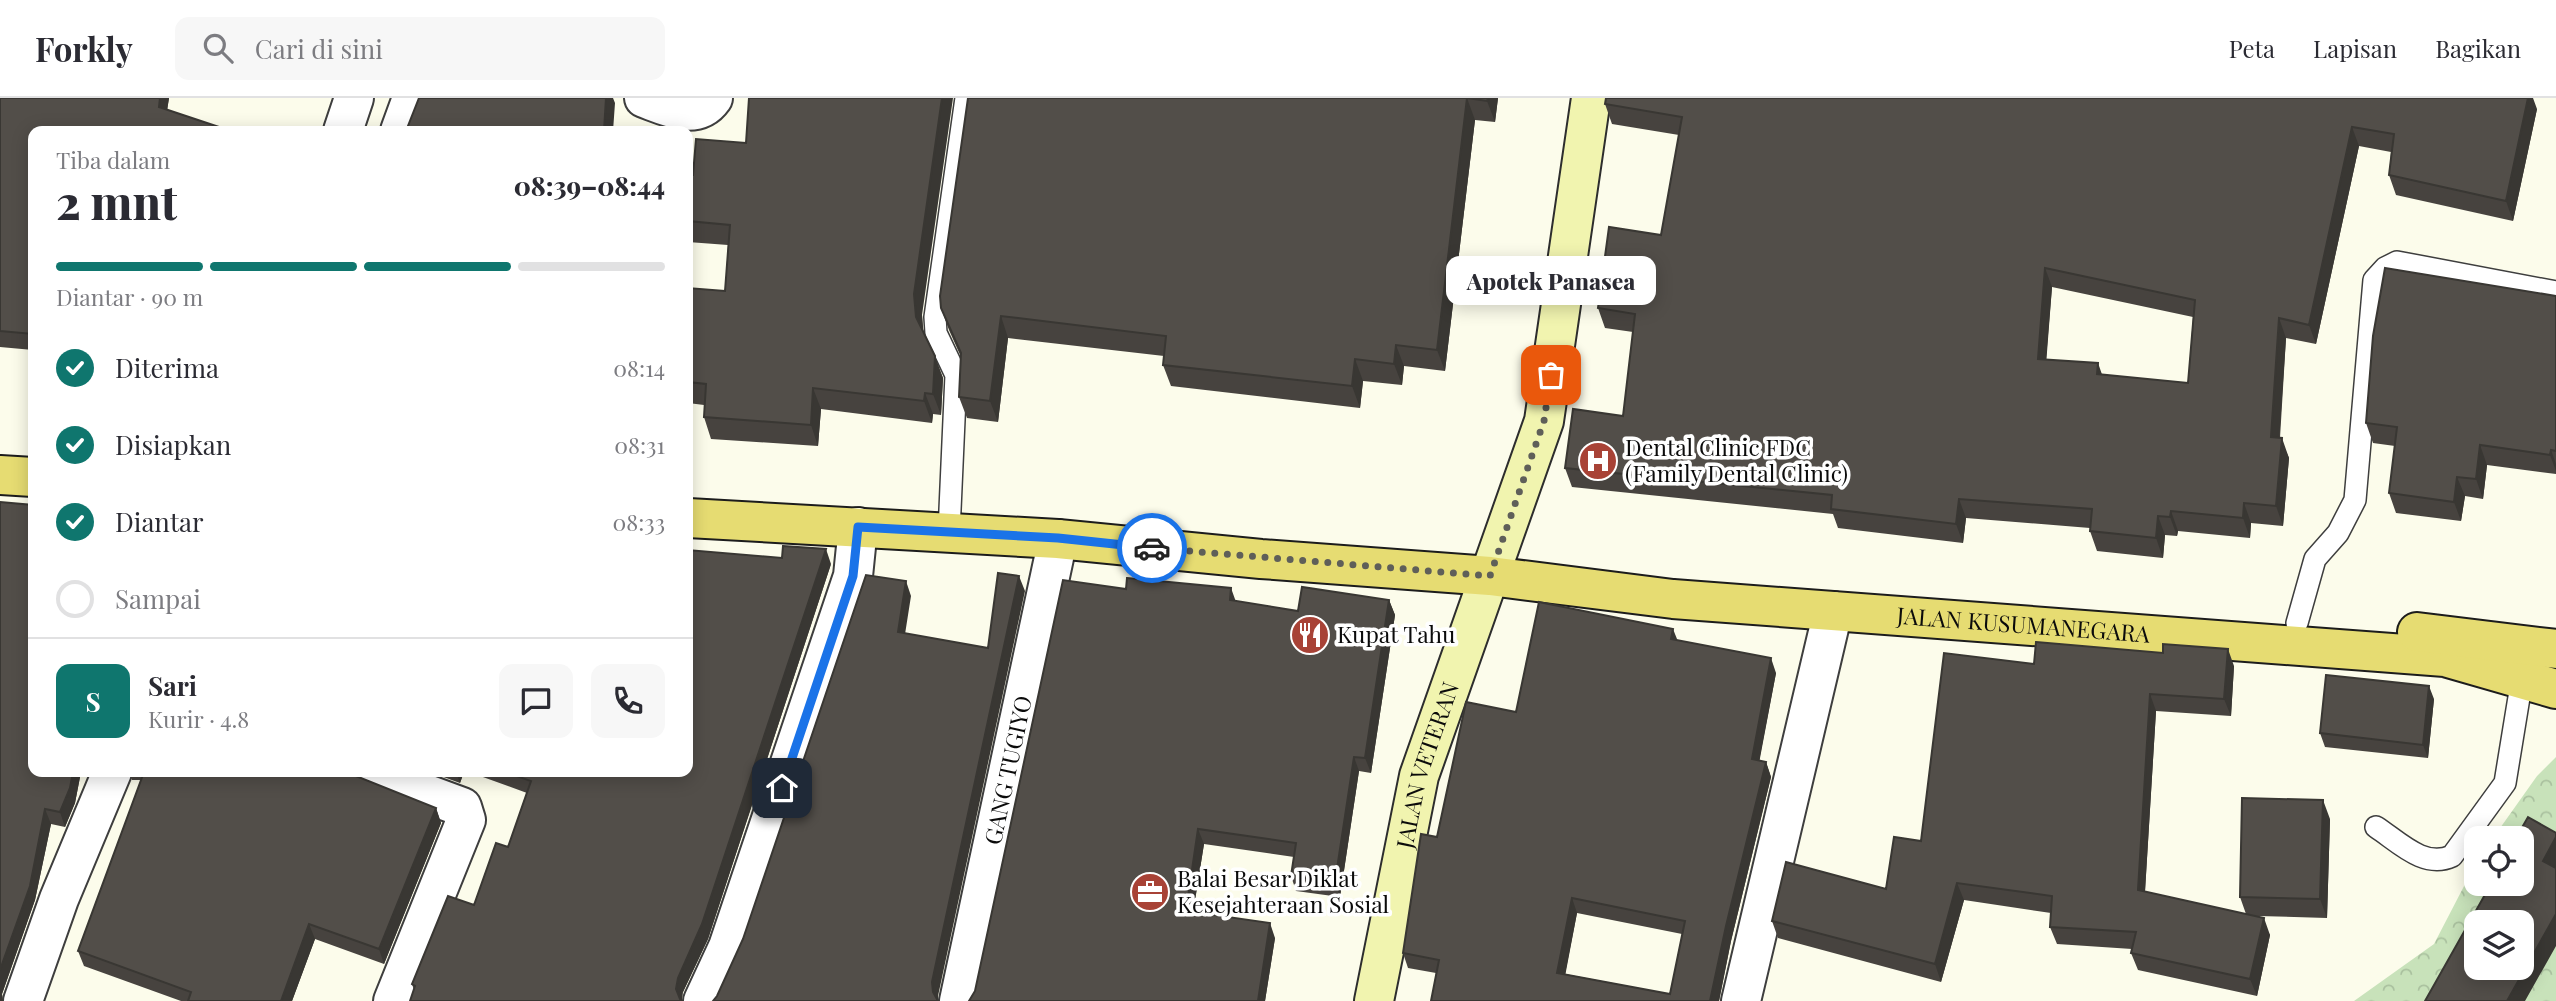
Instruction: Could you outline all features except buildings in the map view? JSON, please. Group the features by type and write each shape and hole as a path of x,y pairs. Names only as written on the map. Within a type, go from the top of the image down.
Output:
{"main road":[{"name":"JALAN VETERAN","path":"1374,1001 1419,776 1544,421 1591,98"},
{"path":"0,475 28,477"},
{"name":"JALAN KUSUMANEGARA","path":"693,518 1058,538 1261,559 1490,576 1673,599 2445,657 2539,684"},
{"name":"JALAN KUSUMANEGARA","path":"1490,576 1675,578 2459,634 2556,649"}],"street":[{"path":"344,126 354,98"},
{"path":"403,126 412,98"},
{"path":"644,98 681,111 704,107 713,98"},
{"path":"703,1001 728,947 853,576 858,527"},
{"name":"GANG TUGIYO","path":"959,1001 1058,538"},
{"path":"1741,1001 1833,611"},
{"path":"23,1001 59,899 109,777"},
{"path":"380,777 461,807 466,820 393,1001"}],"lane":[{"path":"949,532 956,375 936,333 935,317 966,98"},
{"path":"2297,623 2315,559 2338,533 2355,500 2374,280 2385,268 2397,262 2556,292"},
{"path":"2376,827 2425,859 2439,862 2452,856 2505,783 2539,684"}],"green space":[{"path":"2556,757 2556,1001 2354,1001 2434,944 2464,886 2464,896 2534,896 2534,826 2502,826 2537,776"}],"way so far":[{"path":"1152,548 1490,576 1544,421 1551,375"}],"place":[{"name":"Apotek Panasea","path":"1551,375"},
{"name":"Dental Clinic FDC (Family Dental Clinic)","path":"1598,461"},
{"name":"Kupat Tahu","path":"1310,635"},
{"name":"Balai Besar Diklat Kesejahteraan Sosial","path":"1150,892"}],"route":[{"path":"782,788 853,576 858,527 1058,538 1152,548"}]}
